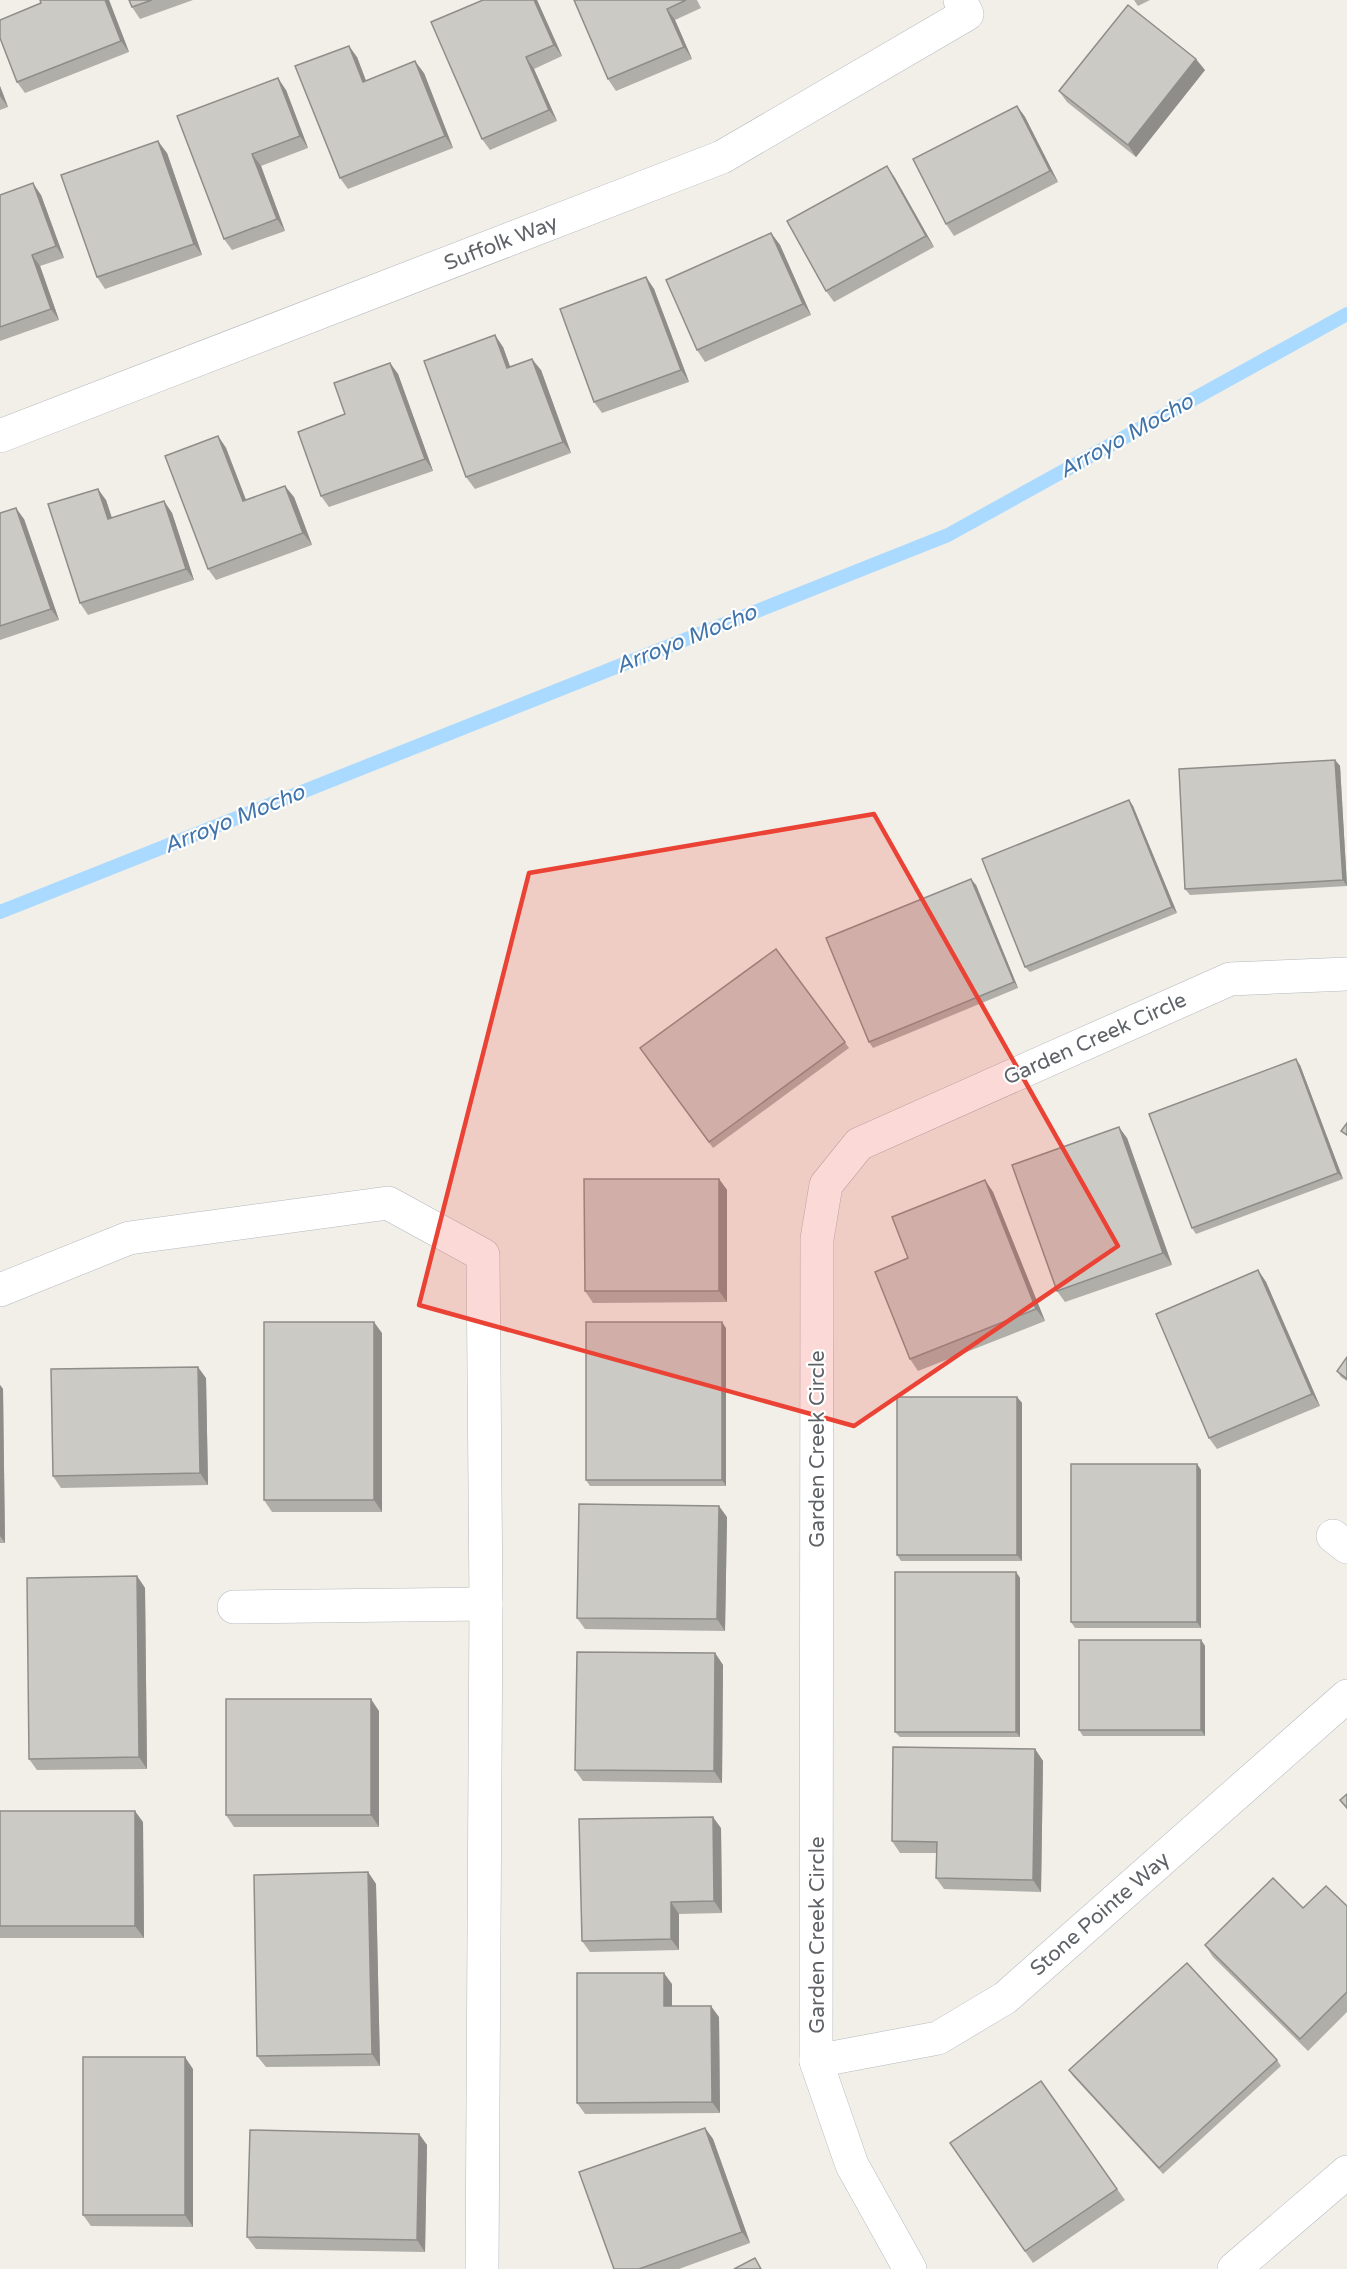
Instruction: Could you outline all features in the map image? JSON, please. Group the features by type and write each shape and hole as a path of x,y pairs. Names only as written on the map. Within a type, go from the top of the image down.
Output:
{"street":[{"name":"Suffolk Way","path":"0,436 722,157 967,14 960,0"},
{"name":"Garden Creek Circle","path":"910,2269 852,2165 816,2061 818,1239 826,1185 858,1144 1230,980 1347,974"},
{"path":"0,1290 129,1238 388,1203 483,1255 486,1604 483,2269"},
{"path":"234,1607 486,1604"},
{"name":"Stone Pointe Way","path":"816,2061 938,2038 1005,1998 1347,1696"},
{"path":"1234,2269 1347,2172"}],"highlighted area":[{"path":"874,814 1118,1246 854,1426 419,1305 529,873"}],"building":[{"path":"40,0 105,0 121,41 17,82 0,38 0,20 41,3"},
{"path":"129,0 152,0 132,7"},
{"path":"483,0 534,0 554,45 526,57 549,110 482,139 431,22"},
{"path":"574,0 686,0 667,9 684,47 608,79"},
{"path":"1128,5 1196,59 1128,145 1059,91"},
{"path":"349,46 363,82 415,61 445,136 340,178 295,66"},
{"path":"278,78 300,136 252,154 277,219 224,239 177,116"},
{"path":"1017,106 1050,171 946,224 913,159"},
{"path":"158,141 194,244 97,277 61,175"},
{"path":"887,166 926,236 826,291 787,221"},
{"path":"33,183 56,246 32,255 51,309 0,327 0,195"},
{"path":"771,233 803,304 697,350 666,280"},
{"path":"646,277 681,370 594,402 560,309"},
{"path":"495,335 507,368 532,359 563,442 466,477 424,361"},
{"path":"390,363 425,459 321,496 298,432 345,414 334,383"},
{"path":"218,436 243,501 285,486 303,533 208,569 165,456"},
{"path":"98,489 108,519 164,501 186,569 80,603 48,504"},
{"path":"16,508 51,609 0,626 0,513"},
{"path":"1335,760 1343,880 1185,889 1179,769"},
{"path":"1129,800 1172,907 1025,967 982,859"},
{"path":"971,879 1014,982 869,1042 826,938"},
{"path":"776,949 845,1042 709,1142 640,1048"},
{"path":"1296,1059 1338,1173 1192,1228 1149,1114"},
{"path":"1347,1123 1347,1135 1341,1131"},
{"path":"1119,1127 1163,1253 1057,1291 1012,1165"},
{"path":"584,1179 719,1179 719,1291 585,1291"},
{"path":"985,1180 1036,1309 910,1359 875,1272 908,1258 892,1217"},
{"path":"1258,1270 1312,1394 1209,1438 1156,1314"},
{"path":"264,1322 374,1322 374,1500 264,1500"},
{"path":"586,1322 722,1322 722,1480 586,1480"},
{"path":"1347,1357 1347,1379 1337,1371"},
{"path":"198,1367 200,1473 53,1476 51,1369"},
{"path":"897,1397 1017,1397 1017,1555 897,1555"},
{"path":"1071,1464 1197,1464 1197,1622 1071,1622"},
{"path":"579,1504 719,1506 717,1619 577,1618"},
{"path":"895,1572 1016,1572 1016,1732 895,1732"},
{"path":"137,1576 139,1757 29,1759 27,1578"},
{"path":"1079,1640 1201,1640 1201,1730 1079,1730"},
{"path":"577,1652 715,1653 714,1771 575,1770"},
{"path":"226,1699 371,1699 371,1815 226,1815"},
{"path":"893,1747 1035,1749 1033,1880 936,1878 937,1842 892,1841"},
{"path":"1347,1794 1347,1808 1340,1800"},
{"path":"0,1811 135,1811 135,1926 0,1926"},
{"path":"713,1817 714,1901 671,1902 671,1939 582,1941 579,1819"},
{"path":"368,1872 372,2054 257,2056 254,1875"},
{"path":"1273,1878 1303,1908 1326,1886 1347,1906 1347,1992 1300,2039 1205,1945"},
{"path":"1187,1963 1277,2060 1159,2168 1069,2070"},
{"path":"577,1973 664,1973 664,2006 711,2006 712,2102 577,2103"},
{"path":"83,2057 185,2057 185,2215 83,2215"},
{"path":"1041,2081 1117,2189 1025,2251 950,2143"},
{"path":"705,2128 742,2232 639,2269 614,2269 579,2172"},
{"path":"250,2130 419,2134 417,2240 247,2237"},
{"path":"755,2258 761,2269 734,2269"}],"waterway":[{"name":"Arroyo Mocho","path":"0,912 948,535 1347,314"}]}
